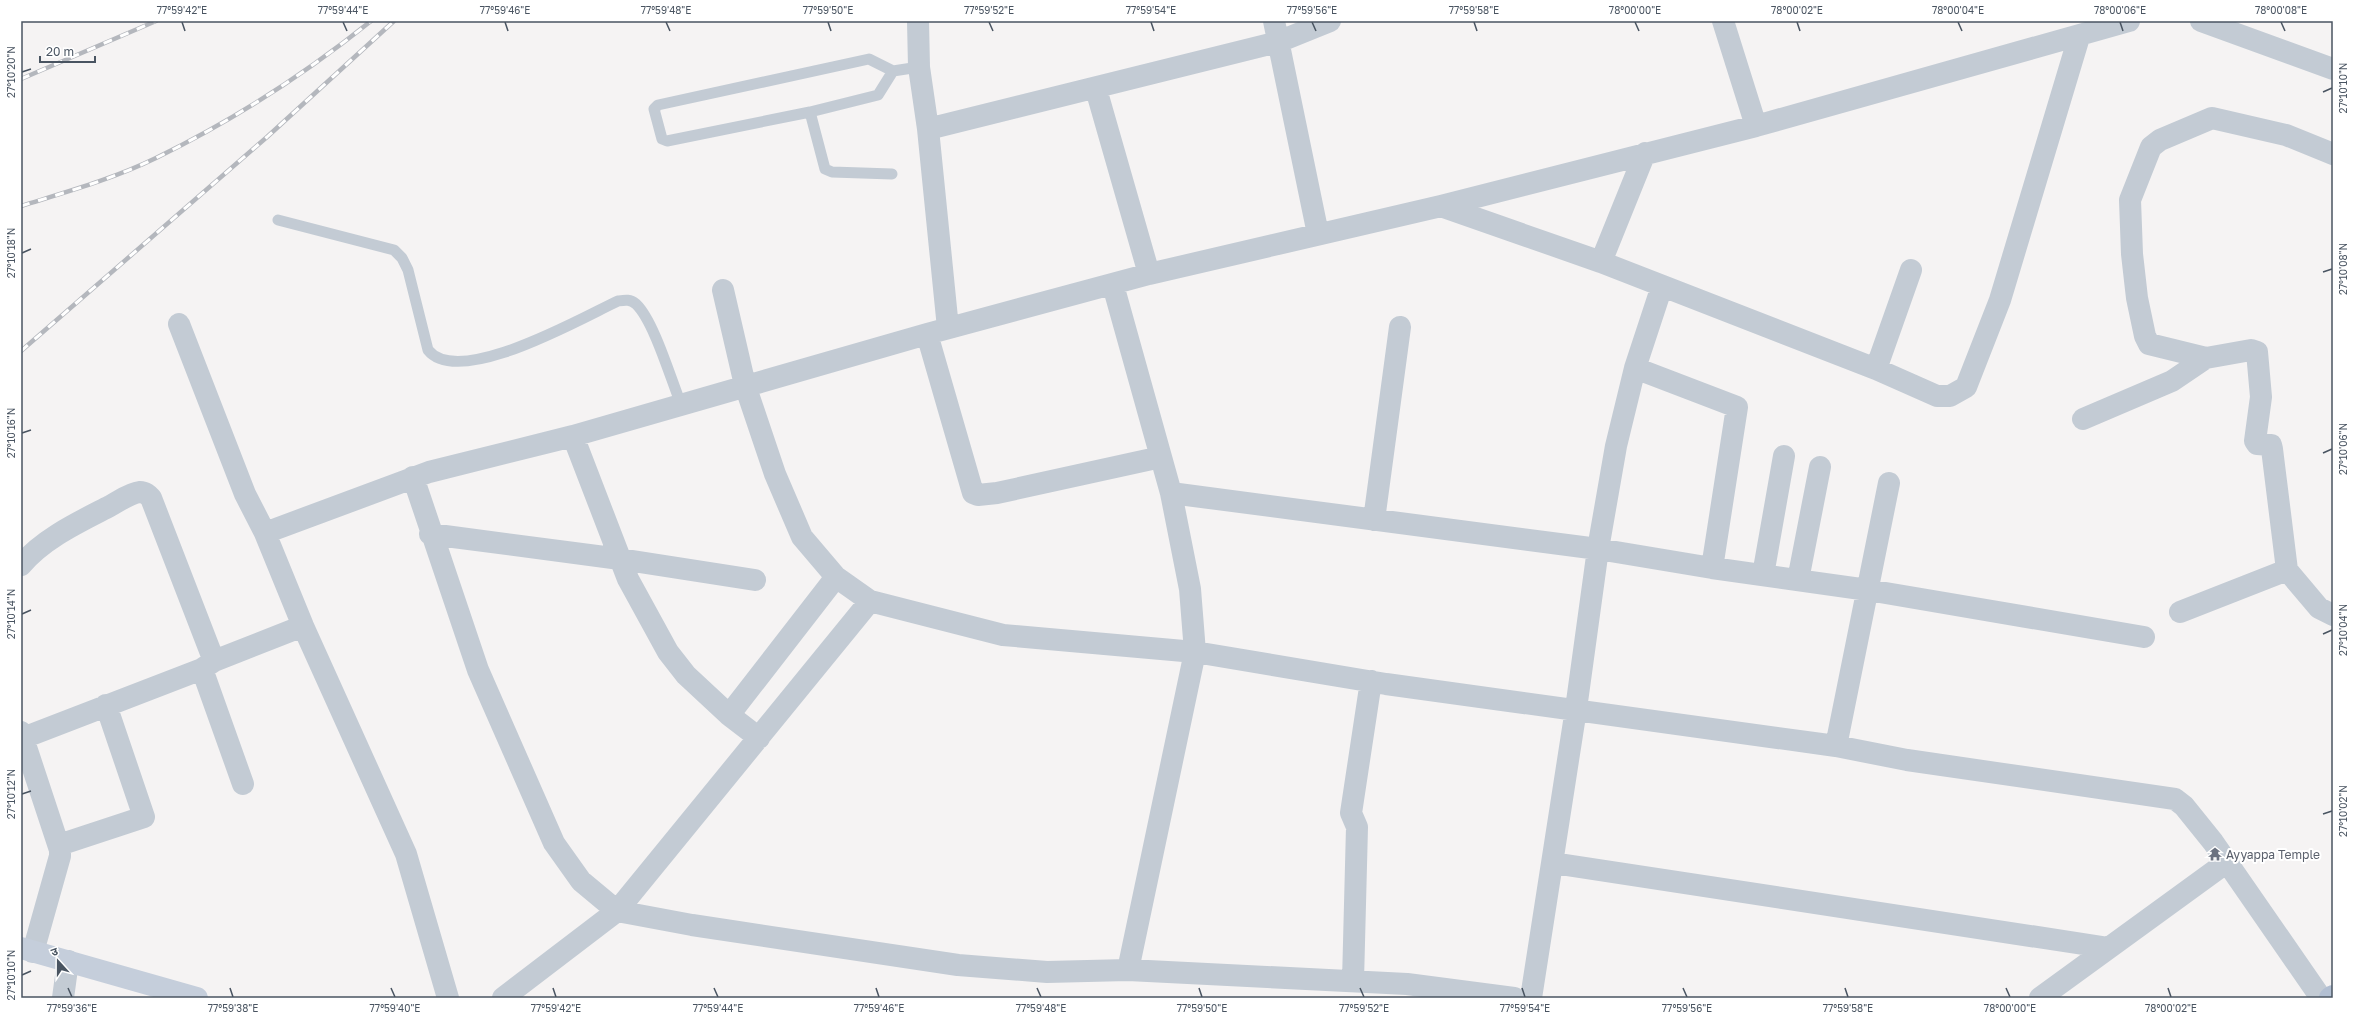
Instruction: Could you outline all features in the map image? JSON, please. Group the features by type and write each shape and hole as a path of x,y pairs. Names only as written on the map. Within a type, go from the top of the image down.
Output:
{"main road":[{"path":"27,950 171,994 197,998"}],"street":[{"path":"918,21 919,67 928,130 948,328"},
{"path":"928,130 1096,89 1276,31 1330,21"},
{"path":"1723,21 1756,126"},
{"path":"265,533 413,477 573,436 948,328 1113,285 1149,274 1441,206 1756,126 2079,37 2129,21"},
{"path":"2201,21 2333,69"},
{"path":"1276,31 1318,234"},
{"path":"1441,206 1600,262 1876,369 1937,396 1950,396 1966,387 2000,300 2079,37"},
{"path":"1096,89 1149,274"},
{"path":"2333,154 2286,136 2212,118 2160,140 2148,151 2130,200 2132,254 2137,298 2145,336 2149,344 2206,358 2251,350 2257,352 2260,397 2255,441 2256,444 2267,444 2272,449 2286,570 2320,608 2333,615"},
{"path":"1600,262 1645,153"},
{"path":"1876,369 1911,270"},
{"path":"1113,285 1171,493 1190,589 1195,652 1128,970"},
{"path":"1531,998 1553,863 1598,549 1616,446 1635,368 1662,286"},
{"path":"723,290 745,386 774,474 802,537 836,577 870,601 1003,635 1195,652 1371,681 1576,708 1836,746 1907,760 2175,799 2184,806 2226,862 2321,998"},
{"path":"180,324 245,494 265,533 303,626 406,854 448,998"},
{"path":"1374,520 1400,327"},
{"path":"927,334 973,494 978,495 997,493 1161,457"},
{"path":"2083,419 2172,382 2206,358"},
{"path":"1635,368 1737,407 1712,568"},
{"path":"573,436 634,592 668,652 686,675 728,715 759,738"},
{"path":"1763,575 1784,456"},
{"path":"1798,580 1820,467"},
{"path":"413,477 430,534 478,670 554,843 581,881 617,911 692,925 958,965 1047,972 1128,970 1407,984 1445,994 1514,998"},
{"path":"1836,746 1889,483"},
{"path":"21,565 39,548 74,524 130,495 140,492 147,494 151,498 208,665 243,784"},
{"path":"1171,493 1598,549 1712,568 1868,590 2144,637"},
{"path":"430,534 620,559 755,580"},
{"path":"2180,612 2286,570"},
{"path":"728,715 836,577"},
{"path":"503,998 617,911 870,601"},
{"path":"27,950 60,856 59,845 22,735 106,705 303,626"},
{"path":"1353,981 1358,827 1351,813 1371,681"},
{"path":"59,845 144,817 106,705"},
{"path":"2040,998 2226,862"},
{"path":"1553,863 2109,948"},
{"path":"62,998 68,962"}],"lane":[{"path":"893,71 878,95 810,112 667,141 662,139 654,109 658,105 869,58 893,71 919,67"},
{"path":"810,112 825,169 832,172 892,174"},
{"path":"278,220 394,250 402,258 408,270 428,350 432,355 447,360 475,361 501,355 618,301 631,301 636,305 649,325 681,404"}],"railway":[{"path":"21,79 156,21"},
{"path":"21,206 89,185 140,166 184,144 267,96 320,60 371,21"},
{"path":"21,351 267,137 394,21"}],"place":[{"name":"Ayyappa Temple","path":"2215,854"}]}
